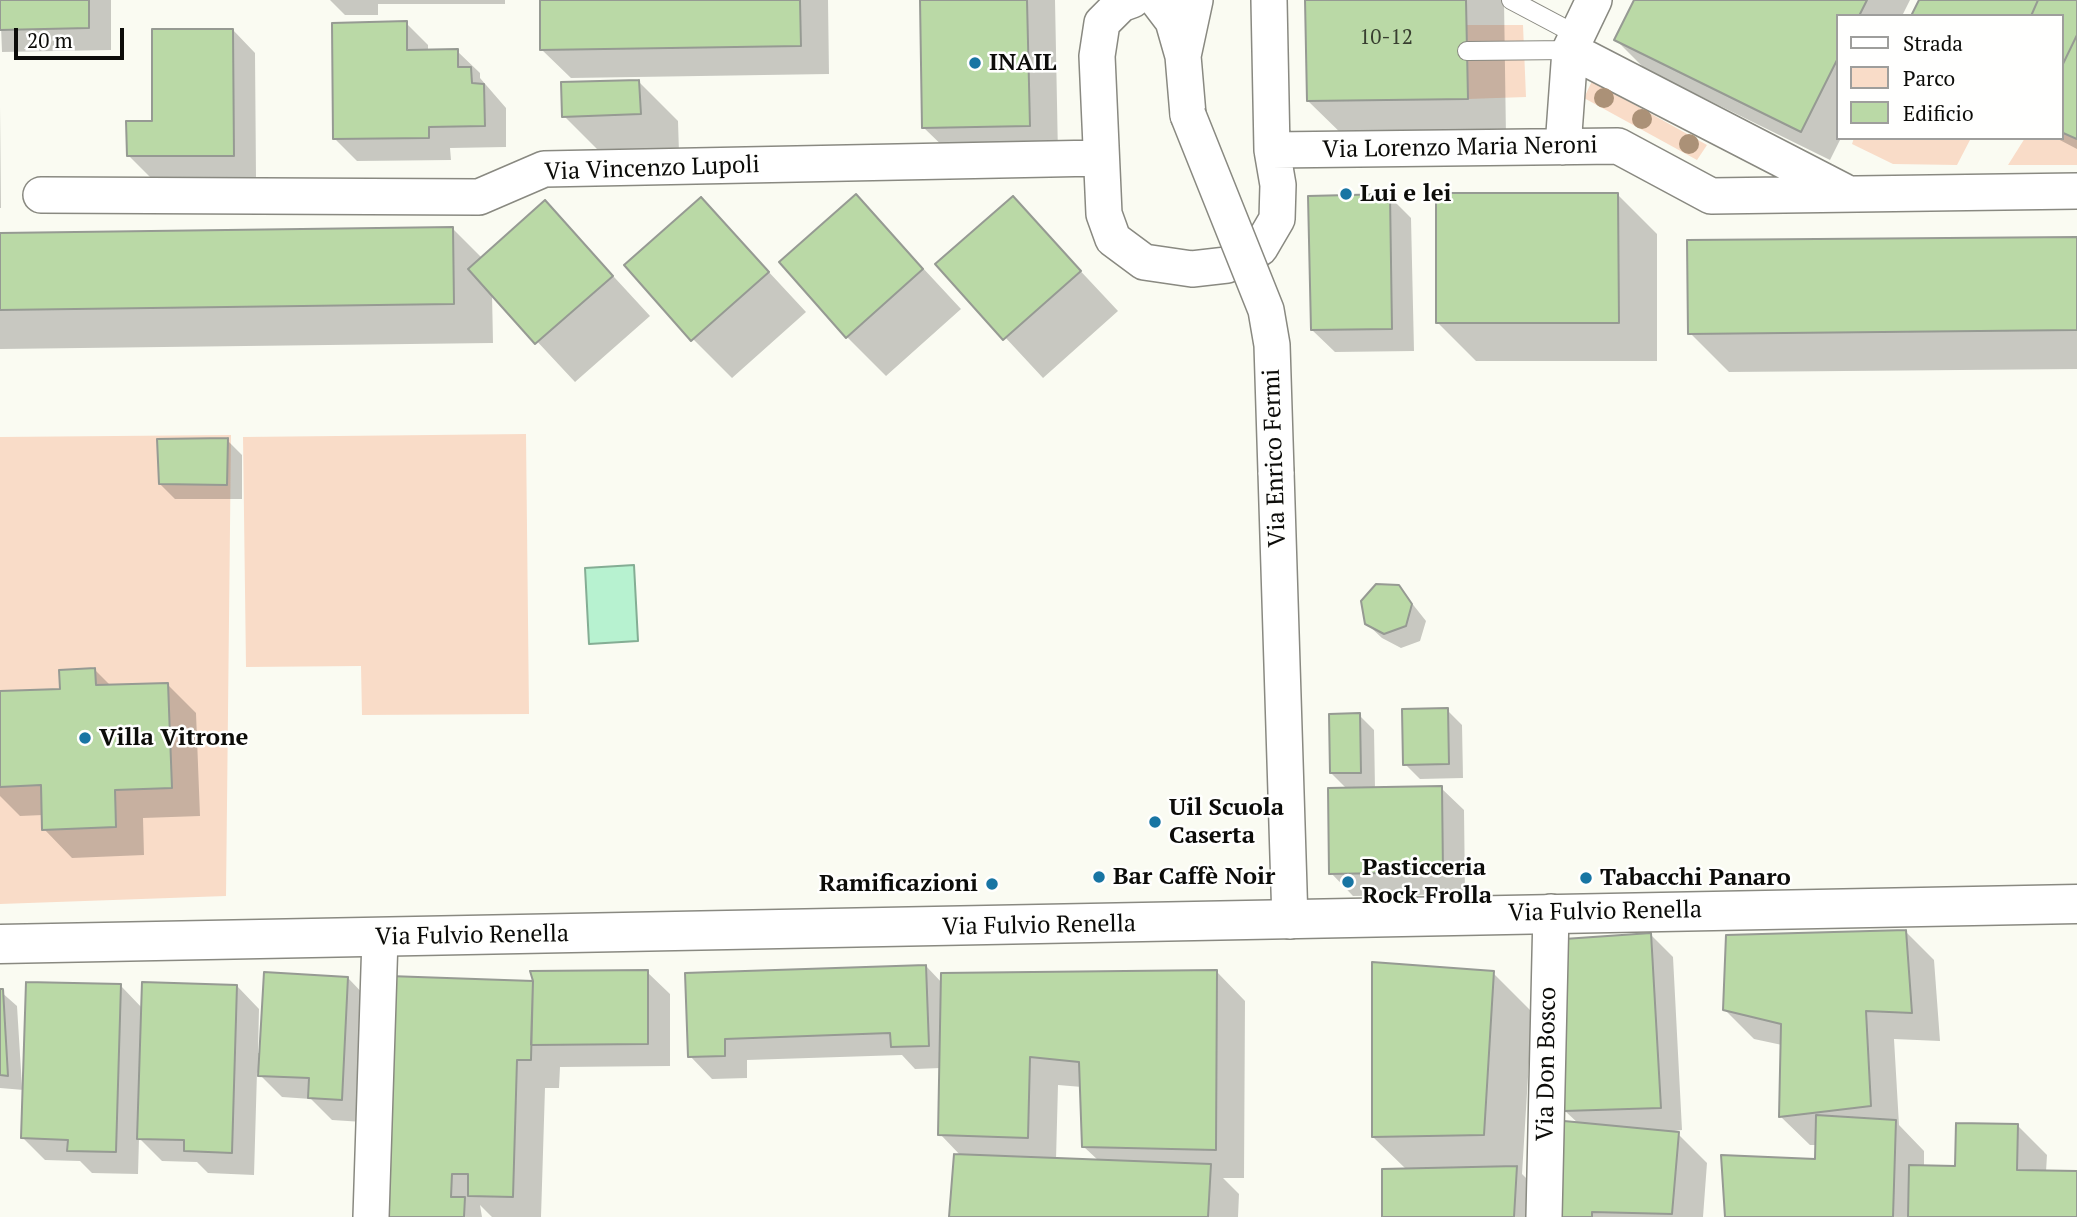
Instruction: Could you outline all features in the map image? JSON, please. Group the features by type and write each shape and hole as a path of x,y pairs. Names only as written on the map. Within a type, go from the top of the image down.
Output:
{"main road":[{"name":"Via Fulvio Renella","path":"0,944 1290,921 1551,912 2077,904"}],"street":[{"path":"1132,0 1121,4 1102,23 1097,56 1104,214 1114,239 1144,262 1192,269 1227,265 1259,248 1277,219 1278,185 1272,150 1269,0"},
{"path":"1157,0 1173,21 1183,56"},
{"path":"1563,147 1574,43 1594,0"},
{"name":"Via Enrico Fermi","path":"1196,4 1183,56 1188,115 1266,310 1272,345 1290,921"},
{"name":"Via Lorenzo Maria Neroni","path":"1574,43 1846,193"},
{"name":"Via Lorenzo Maria Neroni","path":"1272,150 1618,146 1711,196 2077,191"},
{"name":"Via Vincenzo Lupoli","path":"41,195 479,197 544,169 1100,158"},
{"name":"Via Don Bosco","path":"1544,1217 1551,912"},
{"path":"371,1217 380,938"}],"lane":[{"path":"1511,0 1574,43"},
{"path":"1467,51 1574,43"}],"green space":[{"path":"1467,25 1523,25 1526,97 1468,99"},
{"path":"1592,81 1707,145 1697,160 1584,98"},
{"path":"2063,133 2077,139 2077,165 2008,165 2024,140 2063,140"},
{"path":"1853,140 1970,140 1957,165 1893,164 1852,144"},
{"path":"526,434 529,714 362,715 361,666 246,667 243,437"},
{"path":"231,435 226,896 0,904 0,437"}],"shaded area":[{"path":"634,565 638,641 589,644 585,568"}],"building":[{"path":"0,0 89,0 89,28 0,30"},
{"path":"540,0 800,0 801,46 540,50"},
{"name":"INAIL","path":"920,0 1027,0 1030,126 922,128"},
{"path":"1305,0 1466,0 1468,99 1307,101"},
{"path":"1634,0 1867,0 1860,14 1836,14 1836,62 1801,132 1614,40"},
{"path":"1919,0 2038,0 2032,14 1912,14"},
{"path":"2038,0 2077,0 2077,35 2063,64 2063,14 2032,14"},
{"path":"407,21 407,50 458,49 458,67 471,67 472,83 484,84 485,126 429,127 429,138 333,139 332,23"},
{"path":"152,29 233,29 234,156 127,156 126,121 152,121"},
{"path":"2077,35 2077,139 2063,133 2063,64"},
{"path":"639,80 641,114 562,117 561,82"},
{"path":"1436,193 1618,193 1619,323 1436,323"},
{"path":"856,194 923,269 846,338 779,262"},
{"path":"1390,194 1392,329 1311,330 1308,196"},
{"path":"1013,196 1081,271 1003,340 935,264"},
{"path":"701,197 769,272 691,341 624,265"},
{"path":"545,200 613,276 535,344 468,269"},
{"path":"453,227 454,304 0,310 0,233"},
{"path":"2077,237 2077,330 1688,334 1687,240"},
{"path":"228,438 227,485 159,484 157,439"},
{"path":"1376,584 1399,585 1412,604 1406,626 1384,634 1365,624 1361,601"},
{"name":"Villa Vitrone","path":"95,668 96,685 168,683 172,788 115,790 116,827 42,830 41,785 0,787 0,691 60,689 59,670"},
{"path":"1448,708 1449,764 1403,765 1402,709"},
{"path":"1360,713 1361,773 1330,773 1329,714"},
{"path":"1442,786 1443,872 1329,874 1328,788"},
{"path":"1906,930 1912,1013 1866,1011 1871,1106 1779,1117 1781,1024 1723,1010 1726,935"},
{"path":"1651,933 1661,1108 1564,1111 1564,939"},
{"path":"1372,962 1494,971 1484,1135 1372,1137"},
{"path":"926,965 929,1046 891,1047 890,1033 725,1039 725,1056 688,1057 685,973"},
{"path":"648,970 648,1044 531,1045 533,981 530,971"},
{"path":"1217,970 1216,1150 1082,1147 1079,1062 1030,1057 1028,1138 938,1135 941,973"},
{"path":"264,972 348,977 342,1100 308,1098 309,1078 258,1076"},
{"path":"389,976 533,981 531,1060 517,1060 513,1197 468,1196 468,1174 452,1174 451,1197 465,1197 464,1217 382,1217"},
{"path":"26,982 121,984 116,1152 67,1151 68,1140 21,1138"},
{"path":"142,982 237,985 232,1153 184,1151 184,1140 137,1139"},
{"path":"0,989 3,989 8,1076 0,1075"},
{"path":"1816,1115 1896,1120 1893,1217 1725,1217 1721,1155 1815,1159"},
{"path":"1564,1121 1679,1132 1672,1214 1592,1212 1592,1217 1560,1217"},
{"path":"1956,1123 2018,1124 2017,1170 2077,1171 2077,1217 1908,1217 1909,1165 1955,1166"},
{"path":"954,1154 1211,1164 1208,1217 949,1217"},
{"path":"1517,1166 1514,1217 1382,1217 1382,1169"}],"place":[{"name":"INAIL","path":"975,63"},
{"name":"Lui e lei","path":"1346,194"},
{"name":"Villa Vitrone","path":"85,738"},
{"name":"Uil Scuola Caserta","path":"1155,822"},
{"name":"Bar Caffè Noir","path":"1099,877"},
{"name":"Tabacchi Panaro","path":"1586,878"},
{"name":"Pasticceria Rock Frolla","path":"1348,882"},
{"name":"Ramificazioni","path":"992,884"}]}
